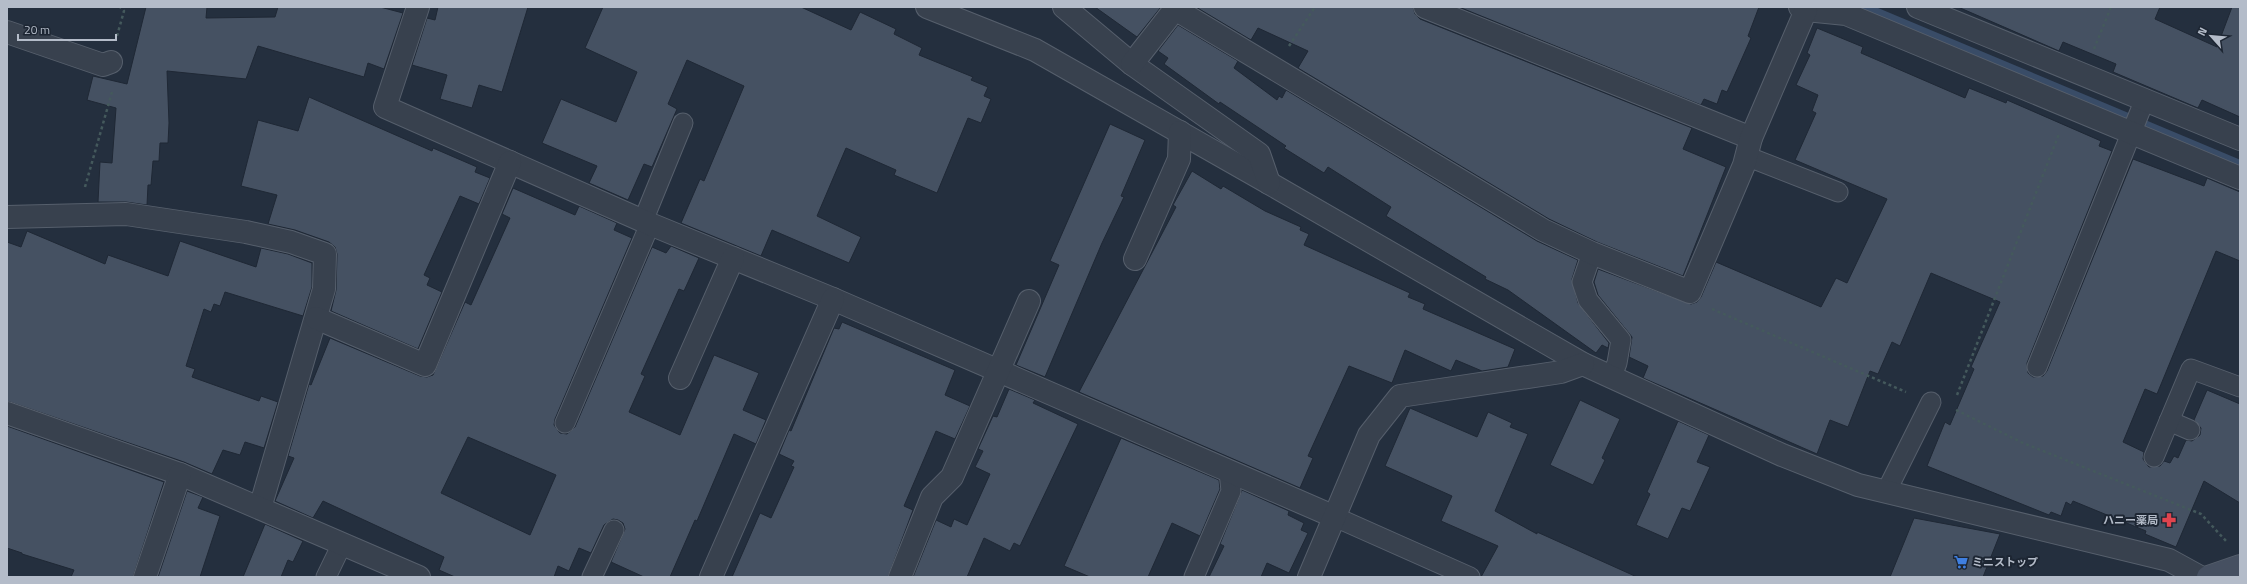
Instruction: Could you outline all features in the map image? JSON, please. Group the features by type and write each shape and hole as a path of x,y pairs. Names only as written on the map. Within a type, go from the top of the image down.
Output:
{"street":[{"path":"418,7 385,108 647,222 833,299 998,372 1335,517"},
{"path":"927,7 1035,50 1583,364 1782,455 1858,485 2169,560 2200,577"},
{"path":"1064,7 1132,64 1259,154 1269,183"},
{"path":"1425,7 1749,147"},
{"path":"1918,7 2240,139"},
{"path":"1132,64 1175,9 1543,230 1592,253 1690,292 1749,147 1803,8 1846,14 2240,178"},
{"path":"7,32 103,65 111,62"},
{"path":"1135,259 1179,159 1180,132"},
{"path":"316,318 425,365 510,162"},
{"path":"7,217 78,214 126,214 246,232 291,242 325,254 324,289 260,508"},
{"path":"680,378 733,258"},
{"path":"711,577 833,299"},
{"path":"900,577 932,497 952,477 1029,301"},
{"path":"1309,577 1369,435 1400,396 1561,372 1583,364"},
{"path":"7,413 180,474 418,577"},
{"path":"145,577 180,474"},
{"path":"2208,577 2240,566"}],"lane":[{"path":"2037,366 2130,132 2145,100"},
{"path":"566,423 647,222 683,123"},
{"path":"1749,147 1838,192"},
{"path":"1592,253 1582,282 1588,300 1621,340 1617,363 1611,378"},
{"path":"2154,457 2191,369 2240,387"},
{"path":"1886,492 1931,402"},
{"path":"2169,422 2190,430"},
{"path":"1194,577 1230,491 1229,472"},
{"path":"1335,517 1470,577"},
{"path":"592,577 614,530"},
{"path":"326,577 342,544"}],"path":[{"path":"78,214 115,80 111,62 124,11 120,7"},
{"path":"1275,68 1315,7"},
{"path":"2084,74 2111,7"},
{"path":"1952,408 2070,107"},
{"path":"1690,292 1692,299 1713,310 1931,402 1952,408 2023,442 2201,514 2230,546"}],"building":[{"path":"146,7 207,7 206,18 275,17 278,7 380,7 403,13 384,69 368,63 364,77 258,46 246,79 167,71 169,123 168,143 160,143 159,161 153,161 151,185 148,185 147,205 126,202 98,202 100,162 112,163 116,108 87,100 93,76 127,84"},
{"path":"438,7 528,7 502,92 479,85 472,108 440,99 447,75 412,65 427,18 435,20"},
{"path":"603,7 801,7 851,30 860,12 896,29 894,34 922,48 919,55 973,77 971,80 988,87 984,96 991,99 981,123 968,118 937,193 894,175 896,170 846,148 817,216 861,237 849,263 772,230 761,256 681,223 700,179 704,181 744,86 687,60 668,104 677,109 652,167 644,164 628,200 589,183 597,166 542,143 561,99 616,122 637,72 585,48"},
{"path":"1095,7 1161,7 1137,37"},
{"path":"1196,7 1413,7 1415,14 1420,19 1692,128 1683,149 1726,167 1683,276 1597,242 1549,219 1298,68 1308,51 1258,28 1251,40"},
{"path":"1459,7 1759,7 1748,36 1751,38 1727,92 1722,90 1717,104 1704,99 1701,105"},
{"path":"1958,7 2160,7 2155,19 2217,47 2232,7 2240,7 2240,117 2202,100 2198,108 2113,72 2116,64 2063,42 2059,51"},
{"path":"1178,25 1238,61 1234,68 1277,100 1279,96 1282,98 1286,90 1537,241 1578,260 1572,279 1578,303 1609,343 1608,348 1602,345 1596,353 1508,290 1485,279 1486,277 1386,216 1391,207 1328,167 1324,173 1284,148 1286,146 1220,102 1219,104 1164,64 1168,58 1158,51"},
{"path":"1817,28 1863,47 1861,53 1965,98 1969,88 2006,103 2007,100 2101,141 2099,146 2112,151 2027,363 2028,373 2033,377 2043,376 2047,371 2133,159 2204,186 2207,178 2240,192 2240,261 2216,251 2157,394 2145,389 2123,442 2144,452 2143,459 2149,467 2160,466 2164,461 2170,463 2174,456 2178,458 2186,440 2192,441 2200,435 2201,428 2194,420 2207,390 2240,404 2240,503 2204,481 2176,547 2145,534 2146,531 2073,501 2071,505 2066,502 2061,516 2051,512 2049,515 1927,466 1945,422 1950,425 1974,369 1971,367 2000,302 1931,273 1900,346 1892,342 1878,374 1870,371 1848,427 1830,420 1817,454 1643,378 1648,366 1629,357 1632,337 1598,295 1594,282 1598,269 1691,304 1697,302 1701,297 1716,262 1821,307 1836,278 1847,283 1887,199 1795,160 1816,113 1812,111 1818,95 1796,85 1810,55 1807,53"},
{"path":"309,97 432,151 433,148 477,167 475,172 490,178 479,204 460,196 424,275 430,278 427,285 442,292 418,349 331,311 336,290 337,254 335,247 329,242 295,230 268,224 277,195 241,186 258,120 298,131"},
{"path":"1110,124 1145,140 1121,196 1124,197 1102,243 1045,377 1016,365 1059,265 1050,261"},
{"path":"1192,171 1221,189 1223,186 1265,211 1301,227 1300,230 1309,234 1304,245 1410,293 1408,297 1425,304 1423,309 1515,349 1508,367 1482,371 1456,360 1451,371 1405,350 1392,383 1349,366 1308,456 1313,458 1300,488 1079,392 1176,207 1173,205"},
{"path":"513,188 575,215 579,206 617,223 614,230 632,238 555,419 554,425 560,433 567,434 575,427 652,247 666,253 671,246 699,258 684,291 679,289 641,374 645,376 629,412 680,435 714,355 759,373 743,410 766,420 756,444 734,434 697,521 695,520 670,577 644,577 611,562 625,529 623,523 613,519 604,525 591,553 579,548 569,571 558,566 554,577 455,577 439,570 444,557 323,501 313,518 275,501 294,458 288,456 309,384 311,385 330,338 420,376 427,377 433,375 465,302 471,305 510,218 502,214","holes":["468,437 556,475 530,535 441,493"]},
{"path":"27,231 105,264 108,255 168,276 180,241 256,267 261,248 288,254 312,263 312,287 303,316 225,292 220,306 214,304 211,312 204,309 186,366 195,369 192,377 259,401 261,396 278,402 264,448 245,442 240,455 223,450 212,474 184,462 7,401 7,242 21,247"},
{"path":"842,322 955,370 945,395 970,406 955,439 936,431 904,506 913,510 888,577 732,577 760,513 771,518 794,467 791,466 794,461 779,454 789,430 791,431 834,328 839,329"},
{"path":"1009,389 1035,400 1033,403 1078,424 1020,546 1014,543 1010,551 984,538 967,577 913,577 936,520 951,527 954,519 967,525 990,474 975,467 983,451 978,449 993,416 997,417"},
{"path":"1580,400 1620,419 1602,458 1605,460 1593,485 1550,465"},
{"path":"1410,408 1477,437 1488,412 1512,423 1510,427 1528,434 1495,511 1537,534 1537,532 1637,577 1481,577 1498,546 1441,521 1452,496 1385,466"},
{"path":"1678,421 1709,435 1697,462 1710,467 1690,511 1682,508 1668,539 1636,525 1650,494 1647,492"},
{"path":"7,426 164,482 133,577 71,577 74,570 7,548"},
{"path":"1121,438 1219,480 1220,489 1200,536 1172,523 1148,577 1090,577 1064,566"},
{"path":"1242,490 1289,511 1288,515 1304,523 1301,530 1308,533 1289,573 1267,563 1261,577 1209,577 1224,546 1220,544"},
{"path":"187,491 203,497 198,508 220,516 200,577 158,577"},
{"path":"1914,518 2000,534 1983,577 1890,577"},
{"path":"265,524 303,541 293,562 288,560 281,577 243,577"}],"waterway":[{"path":"1863,7 2240,165"}],"place":[{"name":"ハニー薬局","path":"2169,520"},
{"name":"ミニストップ","path":"1961,562"}]}
